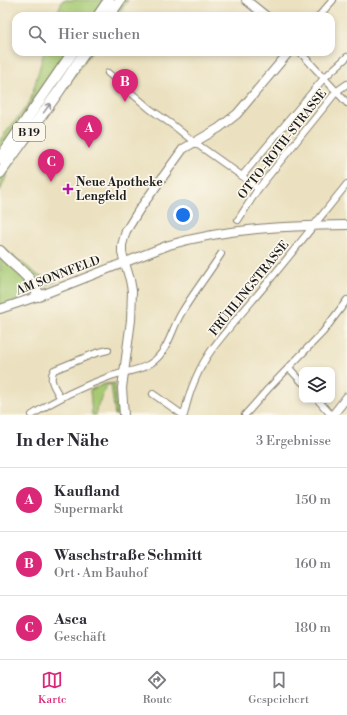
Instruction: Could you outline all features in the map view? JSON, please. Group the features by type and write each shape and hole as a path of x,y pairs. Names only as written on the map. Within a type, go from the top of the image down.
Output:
{"highway":[{"path":"101,12 109,0"},
{"path":"112,12 120,0"},
{"name":"B 19","path":"0,158 70,56"},
{"name":"B 19","path":"0,173 82,56"},
{"path":"2,255 30,278 35,285 39,296"}],"street":[{"path":"246,0 261,12"},
{"path":"322,12 333,0"},
{"path":"124,415 122,396 123,372 131,320 132,291 122,253 122,245 126,231 139,210 183,149 219,128 237,114 286,56"},
{"path":"304,56 347,103"},
{"path":"242,176 324,78 347,57"},
{"path":"108,73 150,109 258,189"},
{"name":"OTTO-ROTH-STRASSE","path":"238,220 258,189 337,91 347,84"},
{"name":"FRÜHLINGSTRASSE","path":"184,415 195,381 213,348 284,264 347,184"},
{"name":"AM SONNFELD","path":"0,309 39,296 168,245 191,239 267,228 347,225"},
{"path":"32,415 60,397 79,388 123,372 145,368 154,361 170,340 183,310 221,254"},
{"path":"245,415 323,332 347,300"},
{"path":"60,397 53,384 52,374 54,370 96,353 108,350"},
{"path":"289,368 299,379"},
{"path":"153,394 184,415"},
{"path":"321,403 332,415 347,398"}],"green space":[{"path":"63,0 128,0 120,12 58,12"},
{"path":"43,56 88,56 10,167 0,191 0,140 30,102"},
{"path":"0,246 39,276 57,281 0,309"},
{"path":"115,383 118,415 115,415 111,384 107,385 96,410 96,415 92,415 90,390 105,384"}],"place":[{"name":"Waschstraße Schmitt","path":"125,102"},
{"name":"Kaufland","path":"89,148"},
{"name":"Asca","path":"51,182"},
{"name":"Neue Apotheke Lengfeld","path":"68,189"}]}
